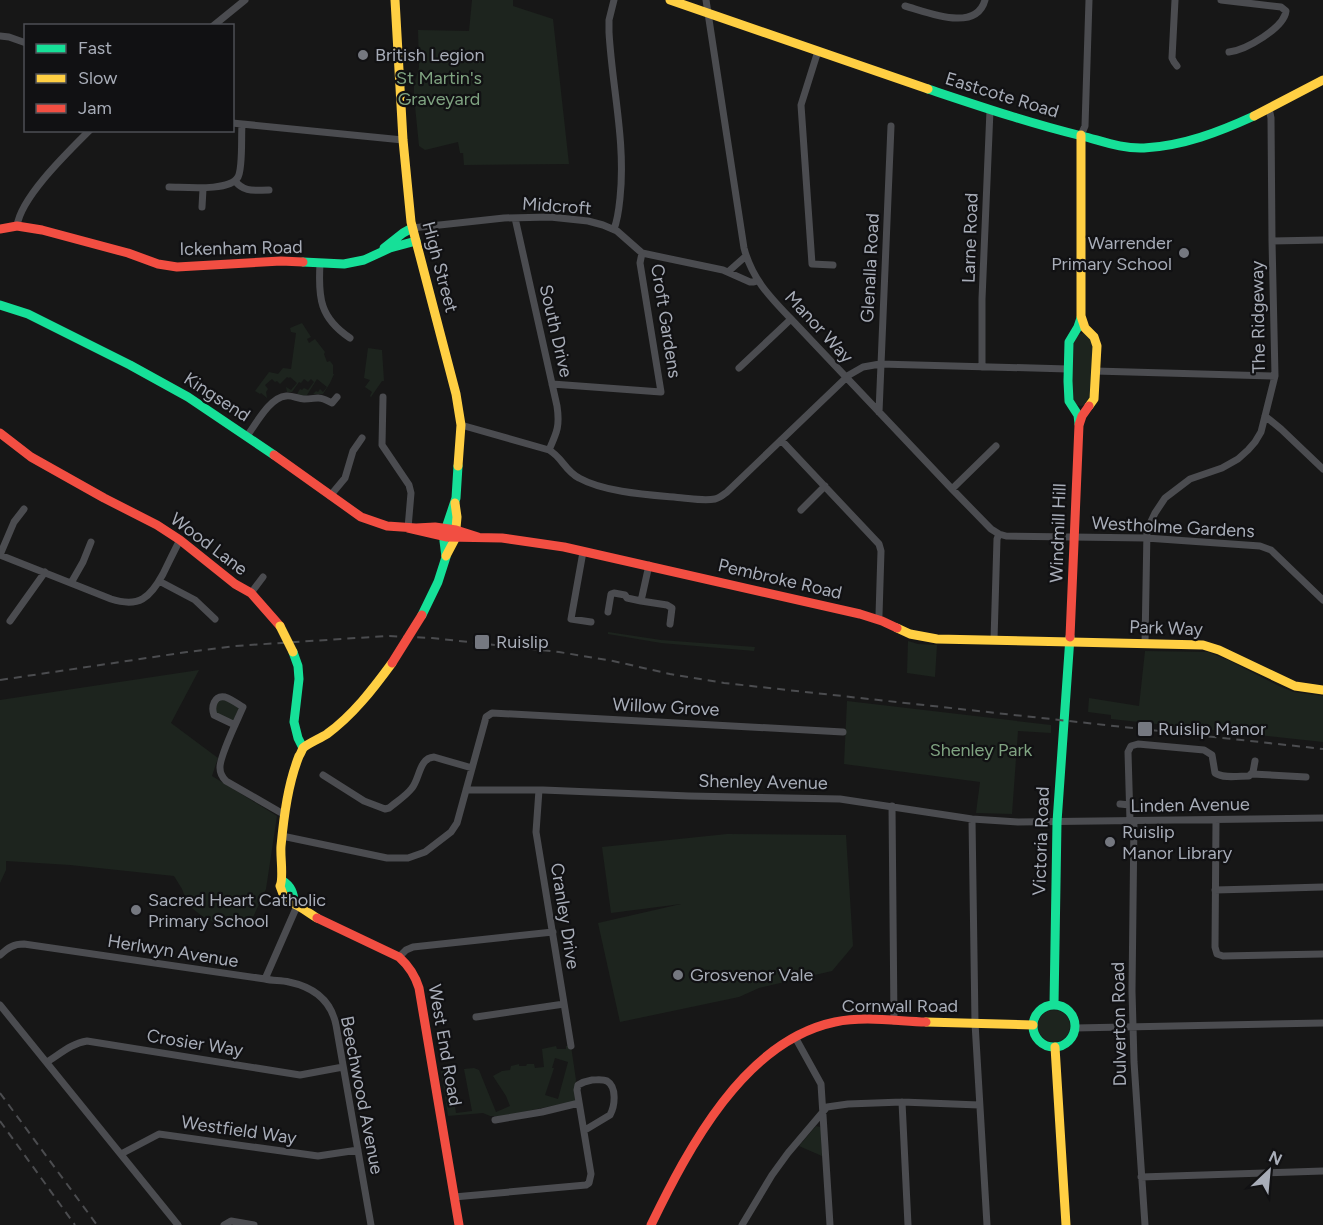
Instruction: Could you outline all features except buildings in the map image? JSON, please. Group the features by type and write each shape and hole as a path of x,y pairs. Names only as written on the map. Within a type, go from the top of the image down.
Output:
{"street":[{"path":"215,24 245,0"},
{"name":"High Street","path":"395,0 408,208 456,394 461,425 452,533"},
{"path":"614,0 609,20 609,32 622,167 614,229"},
{"name":"Eastcote Road","path":"670,0 990,110 1071,134 1122,146 1142,148 1165,146 1206,136 1269,108 1323,80"},
{"name":"Manor Way","path":"706,0 746,256 757,281 952,489 991,529 999,534"},
{"path":"905,6 957,19 972,17 983,6 985,0"},
{"path":"1081,135 1085,126 1089,0"},
{"path":"1175,0 1172,58 1177,66"},
{"path":"1221,0 1281,7 1287,13 1276,28 1236,51 1229,52"},
{"path":"0,36 24,43"},
{"path":"818,51 801,105 804,157 812,264 833,265"},
{"name":"The Ridgeway","path":"1146,538 1147,530 1165,498 1190,479 1238,459 1255,442 1261,432 1275,376 1269,108"},
{"name":"Larne Road","path":"982,367 982,299 990,110"},
{"path":"234,123 403,140"},
{"path":"169,187 203,189 235,181 240,171 242,125"},
{"name":"Glenalla Road","path":"879,412 891,126"},
{"path":"17,226 25,204 49,173 88,132"},
{"name":"Windmill Hill","path":"1079,425 1094,399 1097,346 1094,337 1085,328 1081,316 1081,135"},
{"path":"235,181 247,190 269,190"},
{"path":"202,207 203,189"},
{"name":"Midcroft","path":"412,228 515,218 572,219 597,223 614,229 642,253 729,271 750,282 757,281"},
{"name":"South Drive","path":"515,218 557,406 559,424 549,450"},
{"name":"Ickenham Road","path":"0,229 17,226 61,234 158,264 177,267 281,261 320,264 355,263 401,244 416,241"},
{"name":"Ickenham Road","path":"378,253 412,228"},
{"path":"1272,241 1323,240"},
{"name":"Croft Gardens","path":"552,384 661,392 640,263 642,253"},
{"path":"729,271 746,256"},
{"path":"320,264 319,291 323,307 333,323 350,338"},
{"name":"Kingsend","path":"0,305 39,319 130,364 188,397 247,436 351,511 371,522 408,528 428,527 452,533"},
{"name":"Windmill Hill","path":"1070,642 1079,425 1078,415 1068,396 1068,369 1069,342 1081,316"},
{"path":"739,368 791,319"},
{"path":"461,425 549,450 558,456 573,475 587,482 663,496 705,500 717,498 727,492 846,378 863,367 880,364 1068,369"},
{"path":"1095,371 1275,376"},
{"path":"247,436 272,402 279,397 288,395 303,399 317,397 332,403 337,397"},
{"path":"383,398 382,445 409,485 411,493 408,528"},
{"path":"1265,416 1323,469"},
{"name":"Wood Lane","path":"0,433 31,457 157,525 180,540 235,584 251,593 280,626 297,660 299,678 293,725 297,739 303,748"},
{"path":"330,496 345,478 353,451 362,438"},
{"path":"781,440 878,542 880,546 878,619"},
{"path":"952,489 996,446"},
{"path":"801,510 825,486"},
{"path":"25,508 14,522 0,555 125,603 145,598 153,591 180,540"},
{"path":"265,979 296,904 288,884 283,881 282,836 290,782 303,748 338,726 374,688 392,663 422,615 438,582 452,533"},
{"name":"Pembroke Road","path":"452,533 537,542 649,566 861,614 878,619 906,633 922,637 1070,642"},
{"path":"994,640 999,534 1073,537"},
{"name":"Westholme Gardens","path":"1073,537 1146,538 1260,546 1271,550 1323,600"},
{"path":"1145,643 1146,538"},
{"path":"71,583 83,562 91,541"},
{"path":"583,552 571,619 591,622"},
{"path":"641,601 649,566"},
{"path":"10,621 45,572"},
{"path":"251,593 263,577"},
{"path":"159,581 195,600 215,619"},
{"path":"608,612 611,594 625,595 627,598 667,605 672,608 669,624"},
{"name":"Park Way","path":"1070,642 1211,647 1295,686 1323,690"},
{"name":"Victoria Road","path":"1054,1005 1057,822 1070,642"},
{"path":"235,726 214,714 212,707 216,699 226,698 243,707 220,762 222,777 285,815"},
{"name":"Willow Grove","path":"472,768 484,721 492,713 843,732"},
{"path":"1120,763 1129,763 1129,748 1138,744 1204,750 1212,755 1217,776 1222,777 1252,774 1306,777"},
{"path":"282,836 387,858 417,856 454,828 459,818 472,768 434,757 428,758 410,791 385,809 364,801 323,775"},
{"path":"1252,774 1255,761"},
{"name":"Dulverton Road","path":"1129,763 1132,821 1133,1027 1145,1225"},
{"name":"Shenley Avenue","path":"466,790 840,799 972,819 1057,822"},
{"name":"Cranley Drive","path":"538,790 536,832 571,1046"},
{"path":"1120,804 1130,805"},
{"path":"892,806 894,1021"},
{"name":"Linden Avenue","path":"1057,822 1323,818"},
{"path":"972,819 975,1023 987,1225"},
{"path":"1216,820 1215,947 1218,954 1223,956 1323,954"},
{"path":"1215,890 1323,887"},
{"name":"West End Road","path":"296,904 306,912 399,957 416,977 459,1225"},
{"path":"399,957 413,947 553,932"},
{"name":"Herlwyn Avenue","path":"0,955 9,947 24,944 265,979"},
{"name":"Beechwood Avenue","path":"265,979 290,982 316,993 328,1004 334,1018 370,1225"},
{"path":"476,1017 564,1004"},
{"path":"0,1005 178,1225"},
{"path":"1061,1006 1072,1014 1075,1021 1074,1034 1067,1043 1056,1047 1048,1046 1037,1038 1033,1024 1042,1008 1061,1006"},
{"name":"Cornwall Road","path":"651,1225 672,1182 714,1114 743,1077 768,1053 795,1037 837,1022 859,1020 1033,1024"},
{"path":"1075,1028 1323,1023"},
{"path":"795,1037 821,1084 830,1225"},
{"name":"Crosier Way","path":"47,1062 79,1042 87,1041 300,1075 343,1067"},
{"path":"1056,1047 1066,1225"},
{"path":"454,1197 590,1183 591,1174 585,1130 577,1090 581,1082 605,1080 613,1088 612,1111 610,1115 585,1130"},
{"path":"742,1225 772,1175 827,1107 902,1102 979,1105"},
{"path":"902,1102 909,1225"},
{"path":"495,1120 579,1103"},
{"name":"Westfield Way","path":"121,1154 159,1134 318,1156 358,1150"},
{"path":"1141,1177 1323,1171"},
{"path":"224,1225 231,1221 254,1225"}],"green space":[{"name":"St Martin's Graveyard","path":"472,0 513,0 513,6 553,19 569,164 464,165 463,153 460,153 458,142 425,150 419,146 414,96 419,67 418,30 469,31"},
{"path":"302,323 311,337 307,339 309,343 315,339 325,352 327,362 330,361 333,365 334,374 330,383 323,394 313,394 320,389 323,392 327,387 317,379 304,396 297,394 300,389 308,390 314,382 311,379 308,382 304,379 292,392 287,392 286,387 291,390 297,383 290,377 280,384 272,379 265,385 268,389 267,398 255,391 269,372 278,374 283,368 291,369 296,333 291,332 290,328"},
{"path":"1083,333 1093,341 1091,399 1080,406 1070,397 1071,345 1077,335"},
{"path":"368,348 382,350 384,381 371,397 372,392 365,387 362,391 370,380 364,378"},
{"path":"608,632 661,640 755,647 754,651 661,643 608,634"},
{"path":"908,641 937,645 935,677 907,673"},
{"path":"1145,651 1208,652 1294,692 1323,696 1323,742 1111,719 1111,715 1088,712 1089,698 1139,706"},
{"path":"199,670 171,723 218,758 212,776 277,816 266,889 249,926 213,922 202,916 188,905 174,876 6,861 6,870 0,883 0,700"},
{"path":"218,698 243,707 235,725 217,717 212,707"},
{"name":"Shenley Park","path":"847,701 1051,725 1051,733 1018,731 1012,814 976,813 980,782 844,764"},
{"path":"727,834 846,835 853,946 832,971 759,988 739,997 620,1022 598,923 681,904 611,913 602,847"},
{"path":"1054,1010 1065,1015 1070,1026 1065,1037 1054,1042 1043,1037 1038,1026 1043,1015"},
{"path":"556,1046 557,1049 566,1049 566,1046 571,1046 576,1080 576,1101 503,1116 490,1116 483,1113 448,1116 441,1071 450,1071 456,1113 472,1111 464,1069 474,1068 479,1070 496,1112 510,1106 493,1076 519,1064 519,1066 526,1066 534,1064 535,1068 544,1067 542,1049","holes":["555,1058 568,1062 558,1099 545,1095"]},
{"path":"816,1126 821,1129 822,1156 799,1146"}],"railway":[{"path":"0,680 235,646 387,636 432,638 559,652 724,683 1323,749"},
{"path":"0,1093 97,1225"},
{"path":"0,1121 75,1225"}],"traffic: fast":[{"path":"928,89 1043,126 1136,148 1158,147 1187,141 1214,133 1254,116"},
{"path":"384,248 412,228"},
{"path":"303,262 344,264 364,260 390,248 416,241"},
{"path":"0,305 28,314 130,365 188,397 274,455"},
{"path":"1079,424 1078,415 1069,401 1068,381 1069,342 1081,318"},
{"path":"422,615 438,582 446,557 444,541 456,498 458,466"},
{"path":"1054,1005 1057,822 1070,637"},
{"path":"293,652 298,666 299,679 294,722 303,748"},
{"path":"283,881 292,891 294,903"},
{"path":"1054,1005 1069,1011 1075,1026 1069,1041 1054,1047 1039,1041 1033,1026 1039,1011 1054,1005"}],"traffic: slow":[{"path":"395,0 403,140 411,222 456,394 461,425 458,466"},
{"path":"670,0 928,89"},
{"path":"1254,116 1323,80"},
{"path":"1081,135 1081,316 1085,328 1094,337 1097,346 1094,399 1089,406"},
{"path":"446,556 455,539 457,517 455,503"},
{"path":"280,626 293,652"},
{"path":"897,628 910,634 937,639 1203,645 1219,650 1295,686 1323,690"},
{"path":"317,918 289,902 280,886 282,834 292,778 303,748 327,734 345,719 392,663"},
{"path":"926,1022 1033,1025"},
{"path":"1055,1047 1066,1225"}],"traffic: jam":[{"path":"0,229 17,226 42,230 128,253 158,264 177,267 281,261 303,262"},
{"path":"1070,637 1079,425 1089,406"},
{"path":"0,433 31,457 157,525 180,540 235,584 251,593 280,626"},
{"path":"274,455 361,517 387,526 435,527 456,530 478,537"},
{"path":"408,528 447,537 502,538 564,547 860,614 897,628"},
{"path":"392,663 422,615"},
{"path":"317,918 399,957 416,979 459,1225"},
{"path":"651,1225 701,1132 723,1102 773,1051 802,1033 835,1022 869,1019 926,1022"}],"place":[{"name":"British Legion","path":"363,55"},
{"name":"Warrender Primary School","path":"1184,253"},
{"name":"Ruislip","path":"482,642"},
{"name":"Ruislip Manor","path":"1145,729"},
{"name":"Ruislip Manor Library","path":"1110,842"},
{"name":"Sacred Heart Catholic Primary School","path":"136,910"},
{"name":"Grosvenor Vale","path":"678,975"}]}
